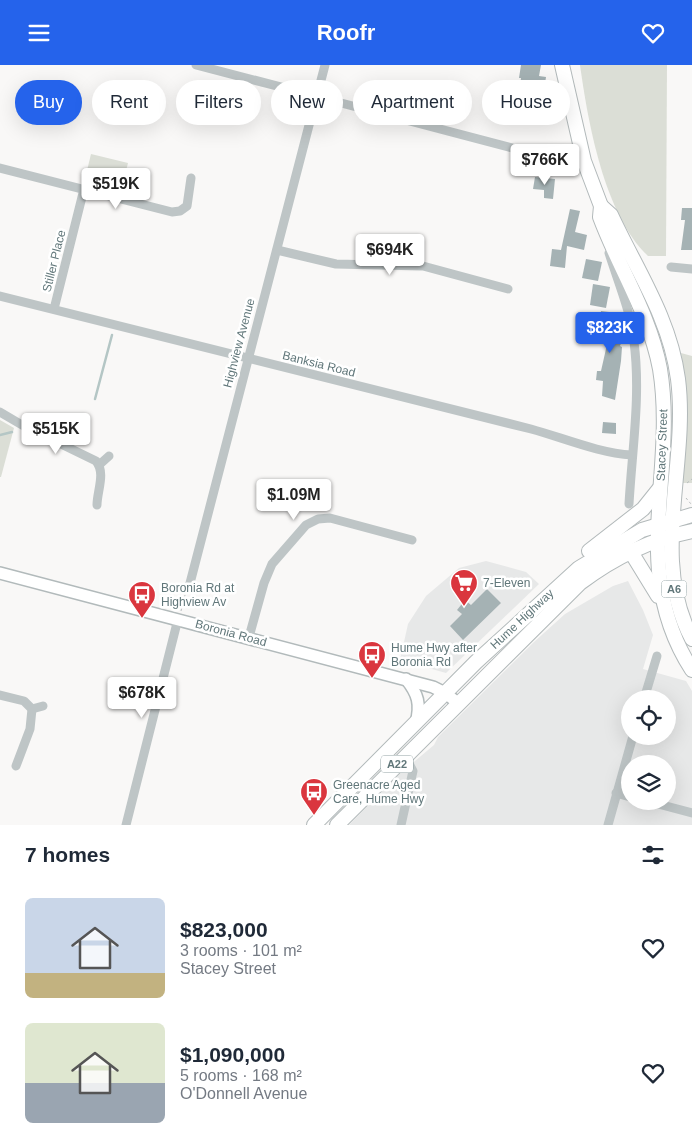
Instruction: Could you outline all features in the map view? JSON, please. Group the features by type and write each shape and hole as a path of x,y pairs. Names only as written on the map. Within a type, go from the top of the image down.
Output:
{"highway":[{"name":"Stacey Street","path":"564,66 584,161 600,206 600,217 642,312 657,357 663,401 657,524 663,603 675,638 692,670"},
{"name":"Stacey Street","path":"600,206 610,215 650,291 673,349 680,411 672,535 672,580 676,603 692,639"},
{"path":"551,591 586,554 643,509 660,488"},
{"name":"Hume Highway","path":"314,825 445,693 551,591 605,551 657,524 692,515"},
{"name":"Hume Highway","path":"337,825 571,591 603,567 631,552 672,535 692,531"},
{"path":"631,552 663,603"}],"main road":[{"name":"Boronia Road","path":"0,573 406,679 445,693 458,703"},
{"path":"406,679 415,690 419,701 420,710 416,723"}],"street":[{"path":"196,65 271,84"},
{"path":"321,80 325,65"},
{"path":"343,103 562,161 574,163 584,161"},
{"name":"Highview Avenue","path":"189,587 309,125"},
{"path":"0,168 182,215 190,199 191,178"},
{"name":"Stiller Place","path":"54,309 84,189"},
{"name":"Stacey Street","path":"603,225 608,250 624,297 634,339 636,360 636,406 628,503"},
{"path":"276,250 336,264 423,266 508,289"},
{"path":"671,267 692,269"},
{"name":"Banksia Road","path":"0,296 593,446 610,453 632,455"},
{"path":"0,412 34,431 87,456 99,465 101,475 97,505"},
{"path":"99,465 110,456"},
{"path":"249,637 266,578 272,564 312,521 330,518 412,540"},
{"path":"126,825 178,619"},
{"path":"647,690 657,656"},
{"path":"0,695 24,701 32,709"},
{"path":"32,709 43,706"},
{"path":"16,766 30,729 32,709"},
{"path":"608,825 630,745"},
{"path":"401,825 413,771 405,756"},
{"path":"616,793 621,794"},
{"path":"676,809 692,813"}],"path":[{"path":"685,485 692,479"},
{"path":"685,496 692,505"},
{"path":"178,619 189,587"}],"shaded area":[{"path":"580,65 667,65 666,256 648,256 633,238 620,217 609,193 593,140"},
{"path":"91,154 128,163 121,191 84,183"},
{"path":"681,353 692,356 692,483 681,483 684,381"},
{"path":"0,420 14,428 1,477 0,477"},
{"path":"486,561 526,572 539,584 446,673 400,660 408,624 426,596 459,568"},
{"path":"628,581 653,635 643,669 686,681 692,691 692,825 349,825 396,777 434,745 438,737 565,614 613,586"}],"building":[{"path":"521,65 541,65 539,76 546,77 546,80 521,80 521,78 519,78"},
{"path":"535,177 555,179 553,199 544,198 544,190 533,189"},
{"path":"682,208 692,208 692,250 681,250 685,220 681,220"},
{"path":"570,209 580,211 575,232 587,235 584,250 567,246 565,268 550,266 552,249 561,250"},
{"path":"586,259 602,262 598,281 582,278"},
{"path":"593,284 610,287 606,308 590,305"},
{"path":"601,311 617,313 615,332 624,335 620,346 622,347 621,361 615,400 602,396 603,381 596,380 597,371 601,371 608,340 590,335 592,329 599,331"},
{"path":"603,422 616,423 616,434 602,433"},
{"path":"487,589 501,603 463,640 450,626 462,614 457,610 465,600 471,605"}],"waterway":[{"path":"95,399 112,335"},
{"path":"0,435 12,432"}],"place":[{"name":"7-Eleven","path":"464,607"},
{"name":"Boronia Rd at Highview Av","path":"142,619"},
{"name":"Hume Hwy after Boronia Rd","path":"372,679"},
{"name":"Greenacre Aged Care, Hume Hwy","path":"314,816"}]}
